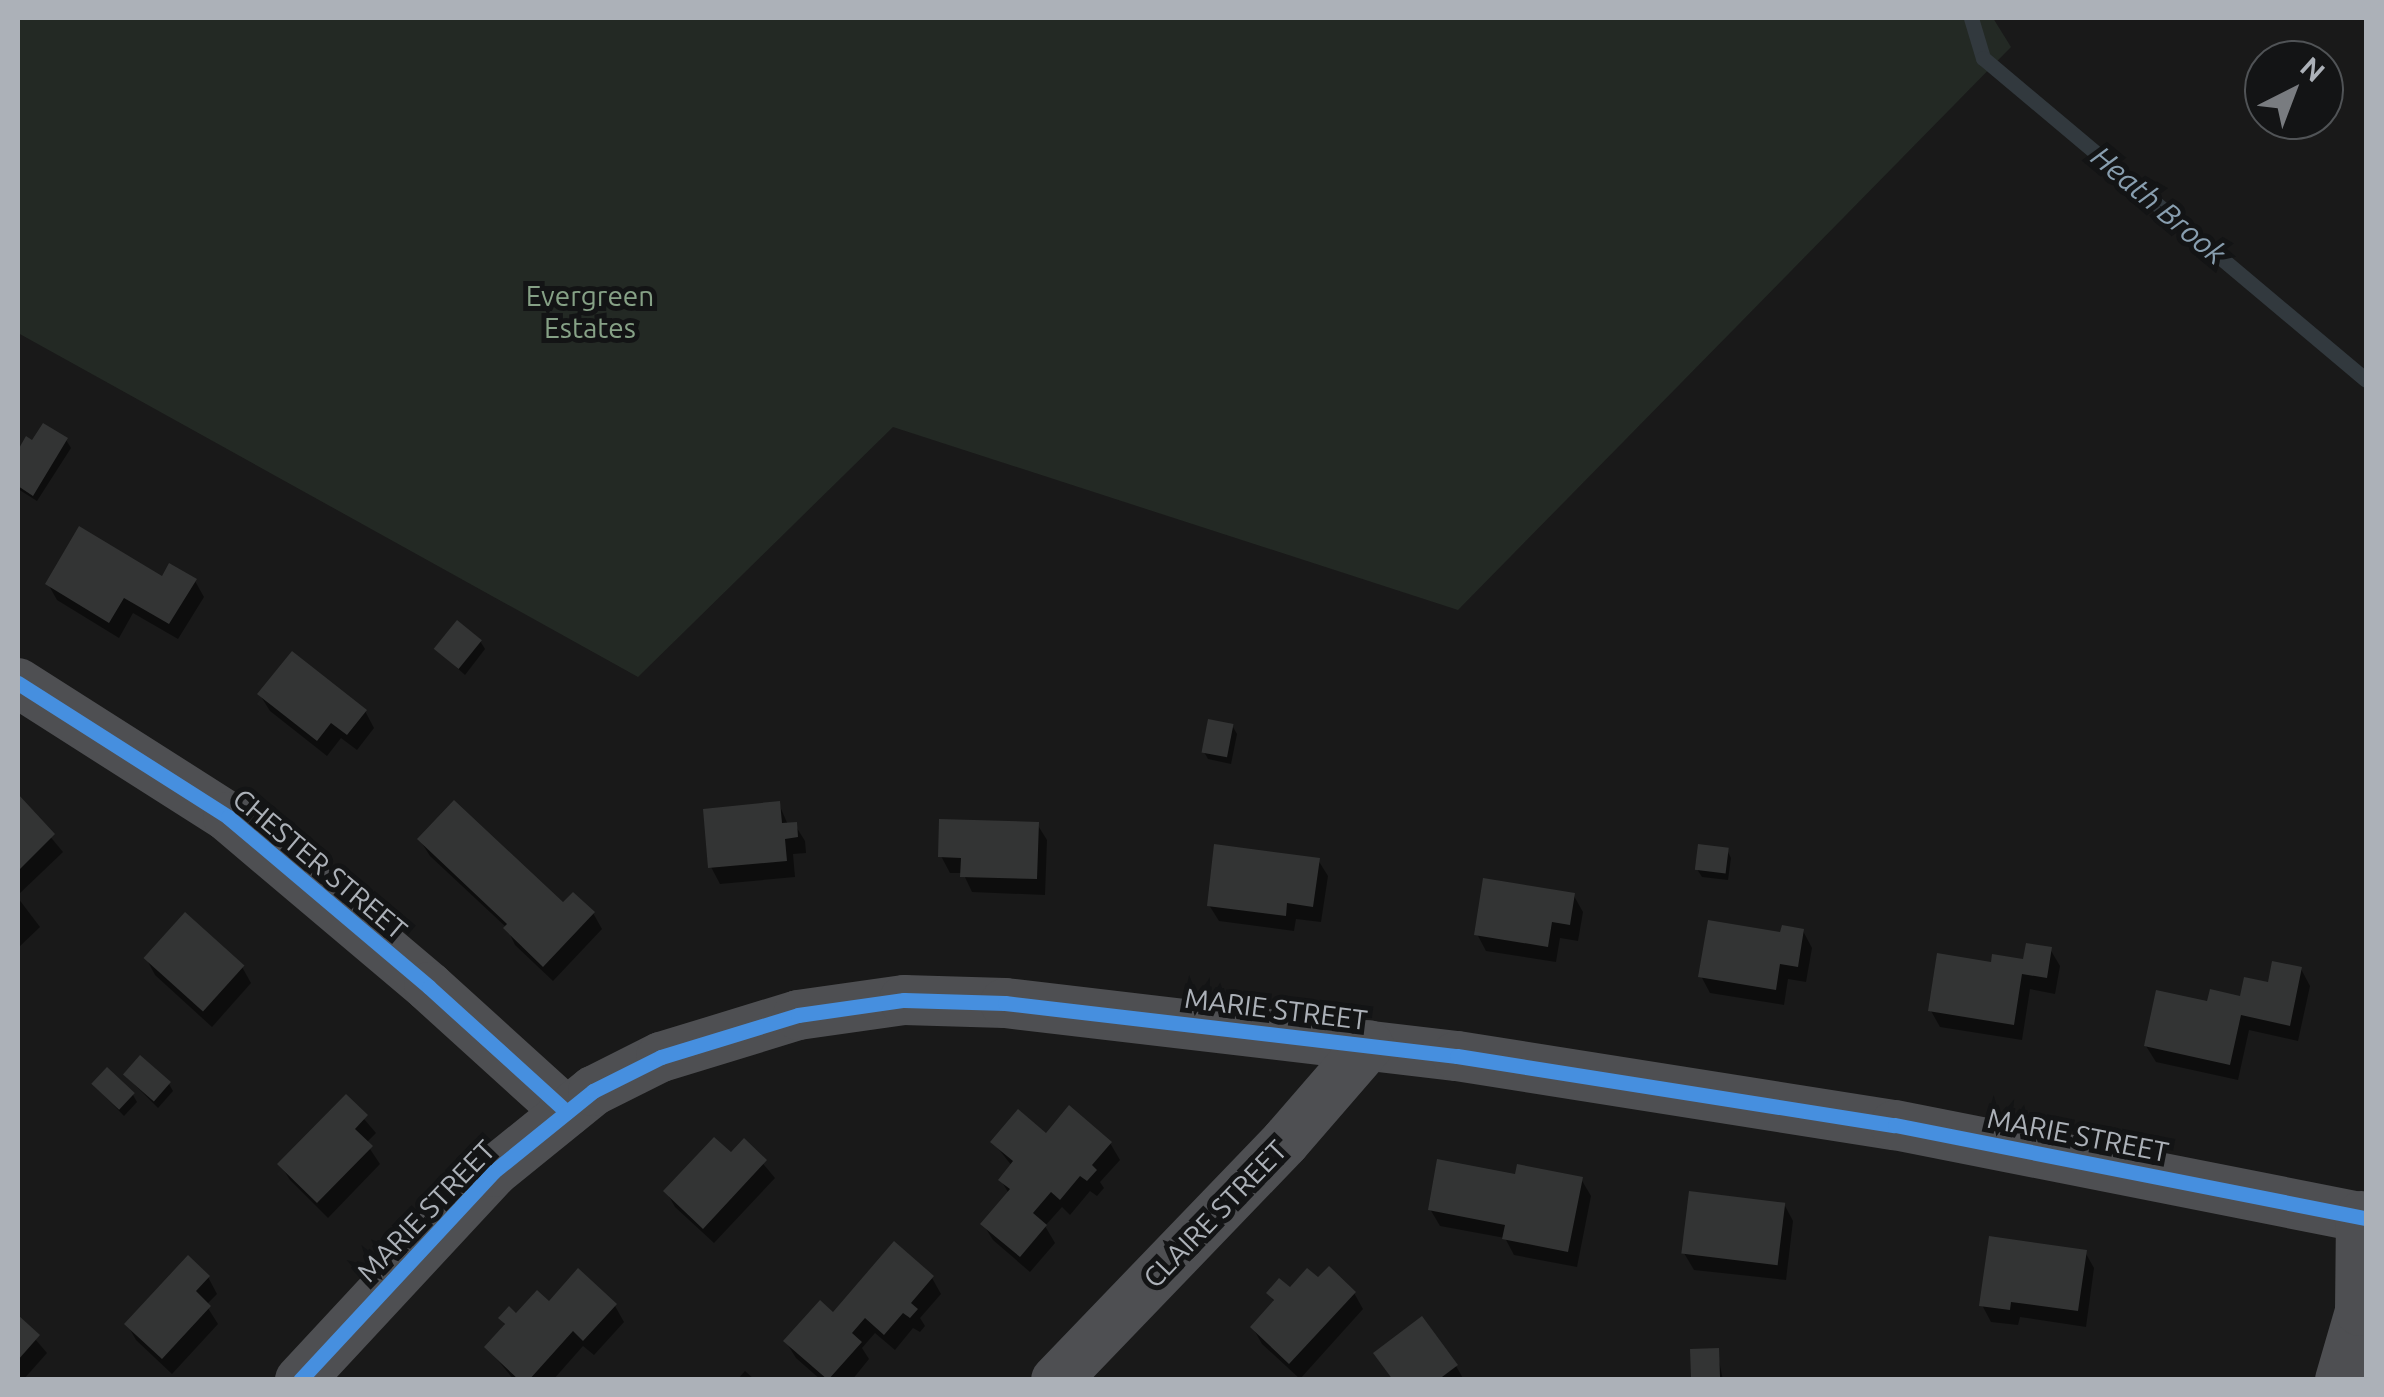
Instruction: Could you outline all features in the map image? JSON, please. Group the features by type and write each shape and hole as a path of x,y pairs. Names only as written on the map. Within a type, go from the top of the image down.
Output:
{"street":[{"name":"CHESTER STREET","path":"18,683 228,817 429,986 567,1112"},
{"name":"MARIE STREET","path":"300,1380 493,1172 594,1092 661,1057 798,1016 904,1000 1005,1003 1368,1045 1895,1125 2364,1217"},
{"name":"CLAIRE STREET","path":"1056,1380 1284,1142 1368,1045"},
{"path":"2340,1380 2360,1311 2364,1217"}],"green space":[{"name":"Evergreen Estates","path":"18,18 1993,18 2011,47 1458,610 893,427 638,677 18,333"}],"building":[{"path":"43,423 68,438 33,496 18,486 18,450 26,436 32,440"},
{"path":"79,526 162,576 169,563 197,579 169,624 124,598 109,623 45,584"},
{"path":"457,620 482,640 459,669 434,649"},
{"path":"292,651 367,710 347,735 331,723 317,741 257,694"},
{"path":"1208,719 1234,724 1227,757 1202,752"},
{"path":"18,794 55,834 18,871"},
{"path":"454,800 563,902 573,892 595,912 543,967 503,928 507,924 417,839"},
{"path":"780,801 782,823 797,822 798,837 785,839 787,861 708,868 703,809"},
{"path":"939,819 1039,822 1037,879 960,877 961,858 938,857"},
{"path":"1214,844 1320,858 1313,907 1287,903 1286,916 1207,906"},
{"path":"1698,844 1729,848 1726,874 1695,870"},
{"path":"1483,878 1575,893 1570,925 1552,922 1548,947 1474,935"},
{"path":"185,912 244,966 203,1012 144,958"},
{"path":"1708,920 1780,932 1782,925 1804,929 1798,967 1780,964 1776,990 1698,977"},
{"path":"2026,943 2052,947 2047,978 2022,974 2014,1025 1928,1011 1937,953 1991,962 1992,954 2023,959"},
{"path":"2272,961 2302,967 2290,1026 2241,1015 2230,1065 2144,1046 2156,990 2207,1001 2210,989 2240,996 2244,977 2268,982"},
{"path":"140,1055 171,1082 154,1102 123,1075"},
{"path":"107,1067 135,1093 119,1110 91,1084"},
{"path":"346,1094 368,1115 355,1129 373,1146 317,1203 277,1164"},
{"path":"1069,1105 1112,1142 1092,1165 1097,1170 1087,1181 1080,1176 1060,1200 1051,1192 1033,1213 1047,1225 1020,1257 980,1224 1010,1189 998,1180 1013,1161 990,1142 1018,1109 1046,1133"},
{"path":"714,1137 731,1152 744,1138 767,1160 703,1229 663,1191"},
{"path":"1437,1159 1515,1174 1517,1164 1583,1177 1568,1252 1502,1239 1505,1225 1428,1210"},
{"path":"1689,1191 1785,1203 1778,1265 1681,1254"},
{"path":"1989,1236 2087,1250 2078,1311 2011,1302 2010,1310 1979,1306"},
{"path":"894,1241 934,1276 911,1303 918,1309 910,1318 903,1313 884,1335 865,1318 852,1333 862,1342 828,1380 783,1341 820,1300 833,1312"},
{"path":"188,1255 210,1276 196,1291 211,1306 162,1359 124,1324"},
{"path":"1329,1266 1356,1292 1289,1364 1250,1327 1274,1300 1266,1293 1279,1278 1290,1287 1307,1268 1318,1277"},
{"path":"578,1268 617,1304 583,1341 573,1331 529,1380 519,1380 484,1347 505,1324 498,1318 509,1306 516,1313 537,1290 549,1301"},
{"path":"18,1315 40,1335 18,1360"},
{"path":"1422,1316 1458,1365 1438,1380 1393,1380 1373,1353"},
{"path":"1719,1348 1720,1380 1691,1380 1690,1349"}],"waterway":[{"name":"Heath Brook","path":"1971,18 1983,58 2366,380"}],"cycle path":[{"path":"18,683 228,817 429,987 567,1112"},
{"path":"300,1380 493,1172 593,1091 661,1057 798,1015 904,1000 1005,1003 1457,1056 1895,1125 2366,1218"}]}
